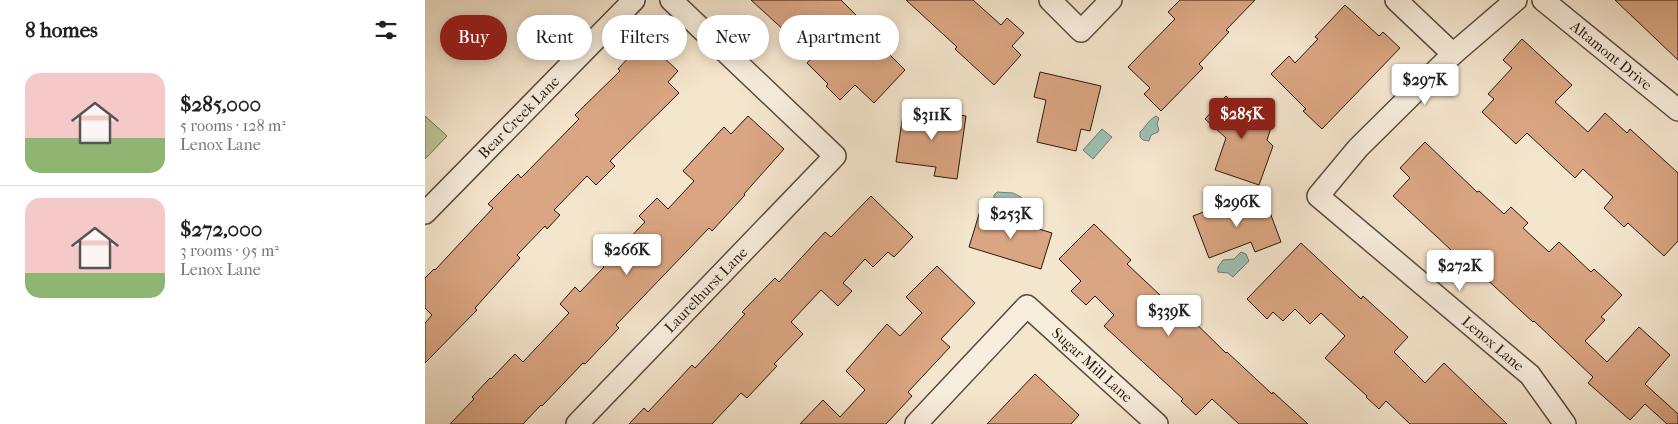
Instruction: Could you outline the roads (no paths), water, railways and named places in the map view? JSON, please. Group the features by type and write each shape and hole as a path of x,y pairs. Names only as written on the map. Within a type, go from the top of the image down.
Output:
{"street":[{"name":"Bear Creek Lane","path":"425,213 634,0"},
{"name":"Laurelhurst Lane","path":"577,424 835,156 671,0"},
{"path":"1050,0 1081,31 1111,0"},
{"path":"1396,0 1453,54 1515,0"},
{"name":"Altamont Drive","path":"1543,0 1678,110"},
{"name":"Lenox Lane","path":"1453,54 1358,148 1318,196 1530,375 1565,424"},
{"name":"Sugar Mill Lane","path":"917,424 1027,306 1157,424"}]}
